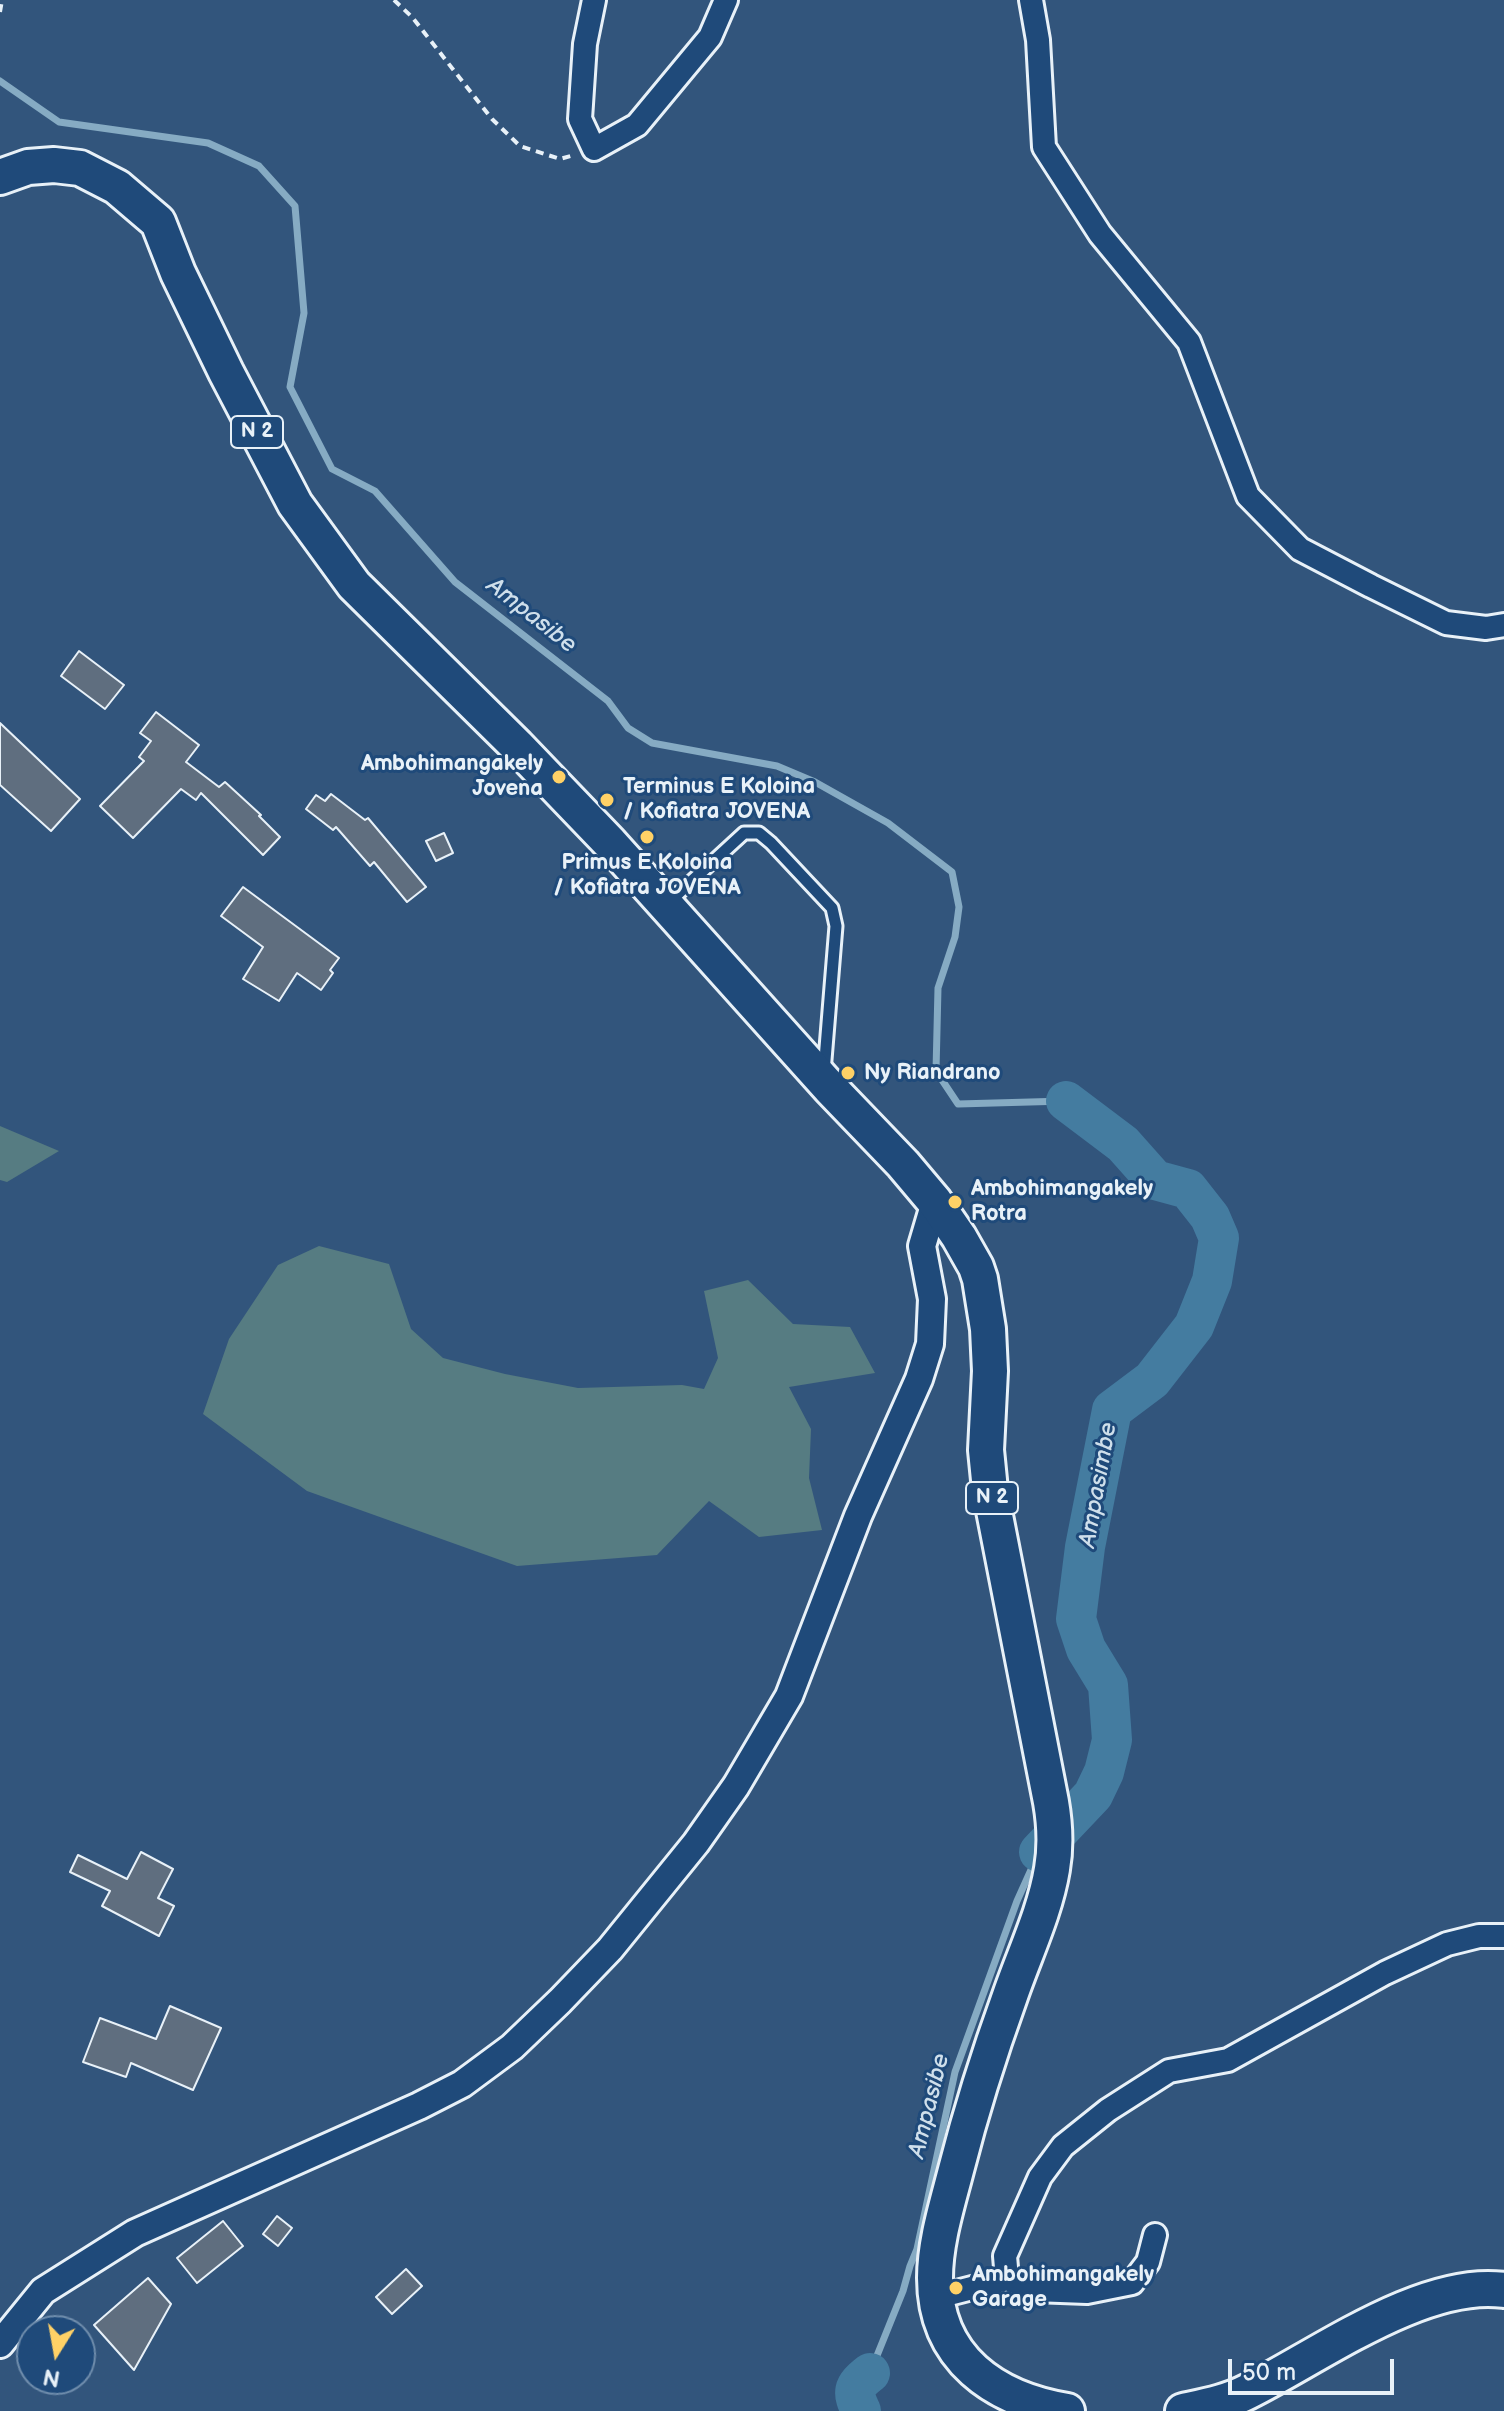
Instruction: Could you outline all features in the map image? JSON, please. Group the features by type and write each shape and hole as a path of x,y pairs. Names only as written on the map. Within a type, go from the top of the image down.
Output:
{"main road":[{"name":"N 2","path":"0,177 28,167 54,165 80,168 117,187 158,222 212,344 295,504 354,585 610,843 823,1080 903,1164 935,1202 976,1267 990,1371 986,1450 990,1490 1051,1802 1055,1848 1052,1872 1042,1905 974,2100 940,2234 935,2278 937,2297 950,2341 970,2369 993,2386 1025,2402 1067,2411"},
{"path":"1183,2411 1213,2405 1246,2393 1349,2335 1424,2300 1466,2290 1504,2290"}],"street":[{"path":"594,0 585,44 580,119 594,149 637,125 710,37 726,0"},
{"path":"1031,0 1038,40 1044,147 1100,234 1189,342 1248,496 1300,549 1371,586 1446,623 1486,628 1504,625"},
{"path":"0,2344 43,2291 135,2233 462,2084 512,2047 560,2001 610,1949 664,1884 736,1786 789,1696 858,1516 919,1379 930,1344 932,1299 922,1246 935,1202"},
{"path":"1007,2279 1005,2256 1040,2177 1063,2146 1108,2110 1169,2071 1228,2060 1385,1973 1447,1944 1479,1936 1504,1936"},
{"path":"937,2297 1007,2279 1034,2290 1073,2292 1132,2283 1148,2262 1155,2235"}],"lane":[{"path":"666,905 744,833 750,831 759,833 771,843 832,908 836,926 823,1080"}],"path":[{"path":"0,12 2,0"},
{"path":"394,0 412,17 492,119 520,146 560,159 594,149"}],"green space":[{"path":"0,1126 59,1151 7,1182 0,1180"},
{"path":"319,1246 389,1264 411,1329 443,1358 578,1388 682,1385 704,1389 718,1358 704,1291 748,1280 793,1324 850,1327 875,1373 789,1387 811,1429 809,1478 822,1530 759,1537 709,1501 657,1555 517,1566 307,1491 203,1414 229,1339 278,1265"}],"building":[{"path":"79,651 124,685 105,709 61,676"},
{"path":"156,712 199,745 186,762 219,787 225,782 280,837 263,855 201,793 196,800 181,789 133,838 100,806 144,761 139,757 151,741 140,733"},
{"path":"0,723 80,799 51,831 0,785"},
{"path":"331,794 365,820 368,818 426,887 407,902 374,862 370,866 336,827 333,830 306,809 316,795 325,801"},
{"path":"444,833 453,853 436,861 426,841"},
{"path":"243,887 339,958 321,990 297,973 279,1001 243,979 263,947 221,916"},
{"path":"141,1852 173,1869 158,1898 174,1906 159,1936 102,1906 110,1891 70,1872 78,1855 127,1879"},
{"path":"170,2006 221,2028 193,2090 131,2063 126,2077 83,2062 100,2018 156,2039"},
{"path":"277,2216 292,2228 278,2246 263,2234"},
{"path":"223,2221 243,2246 197,2283 177,2258"},
{"path":"406,2269 422,2286 392,2314 376,2297"},
{"path":"148,2278 171,2304 134,2370 96,2327 96,2323"}],"waterway":[{"name":"Ampasibe","path":"0,81 59,122 208,143 259,166 295,206 304,313 290,387 332,469 375,491 455,582 608,701 628,728 652,743 777,766 815,782 888,823 952,872 959,907 955,937 938,988 936,1071 958,1104 1066,1101"},
{"name":"Ampasimbe","path":"1039,1852 1093,1795 1104,1772 1112,1740 1108,1685 1086,1649 1076,1619 1085,1547 1112,1410 1152,1380 1194,1326 1212,1281 1219,1238 1210,1217 1188,1189 1155,1180 1123,1144 1066,1101"},
{"name":"Ampasibe","path":"870,2373 917,2249 955,2072 1017,1901 1039,1852"},
{"name":"Ampasimbe","path":"861,2411 855,2390 870,2373"}],"place":[{"name":"Ambohimangakely Jovena","path":"559,777"},
{"name":"Terminus E Koloina / Kofiatra JOVENA","path":"607,800"},
{"name":"Primus E Koloina / Kofiatra JOVENA","path":"647,837"},
{"name":"Ny Riandrano","path":"848,1073"},
{"name":"Ambohimangakely Rotra","path":"955,1202"},
{"name":"Ambohimangakely Garage","path":"956,2288"}]}
